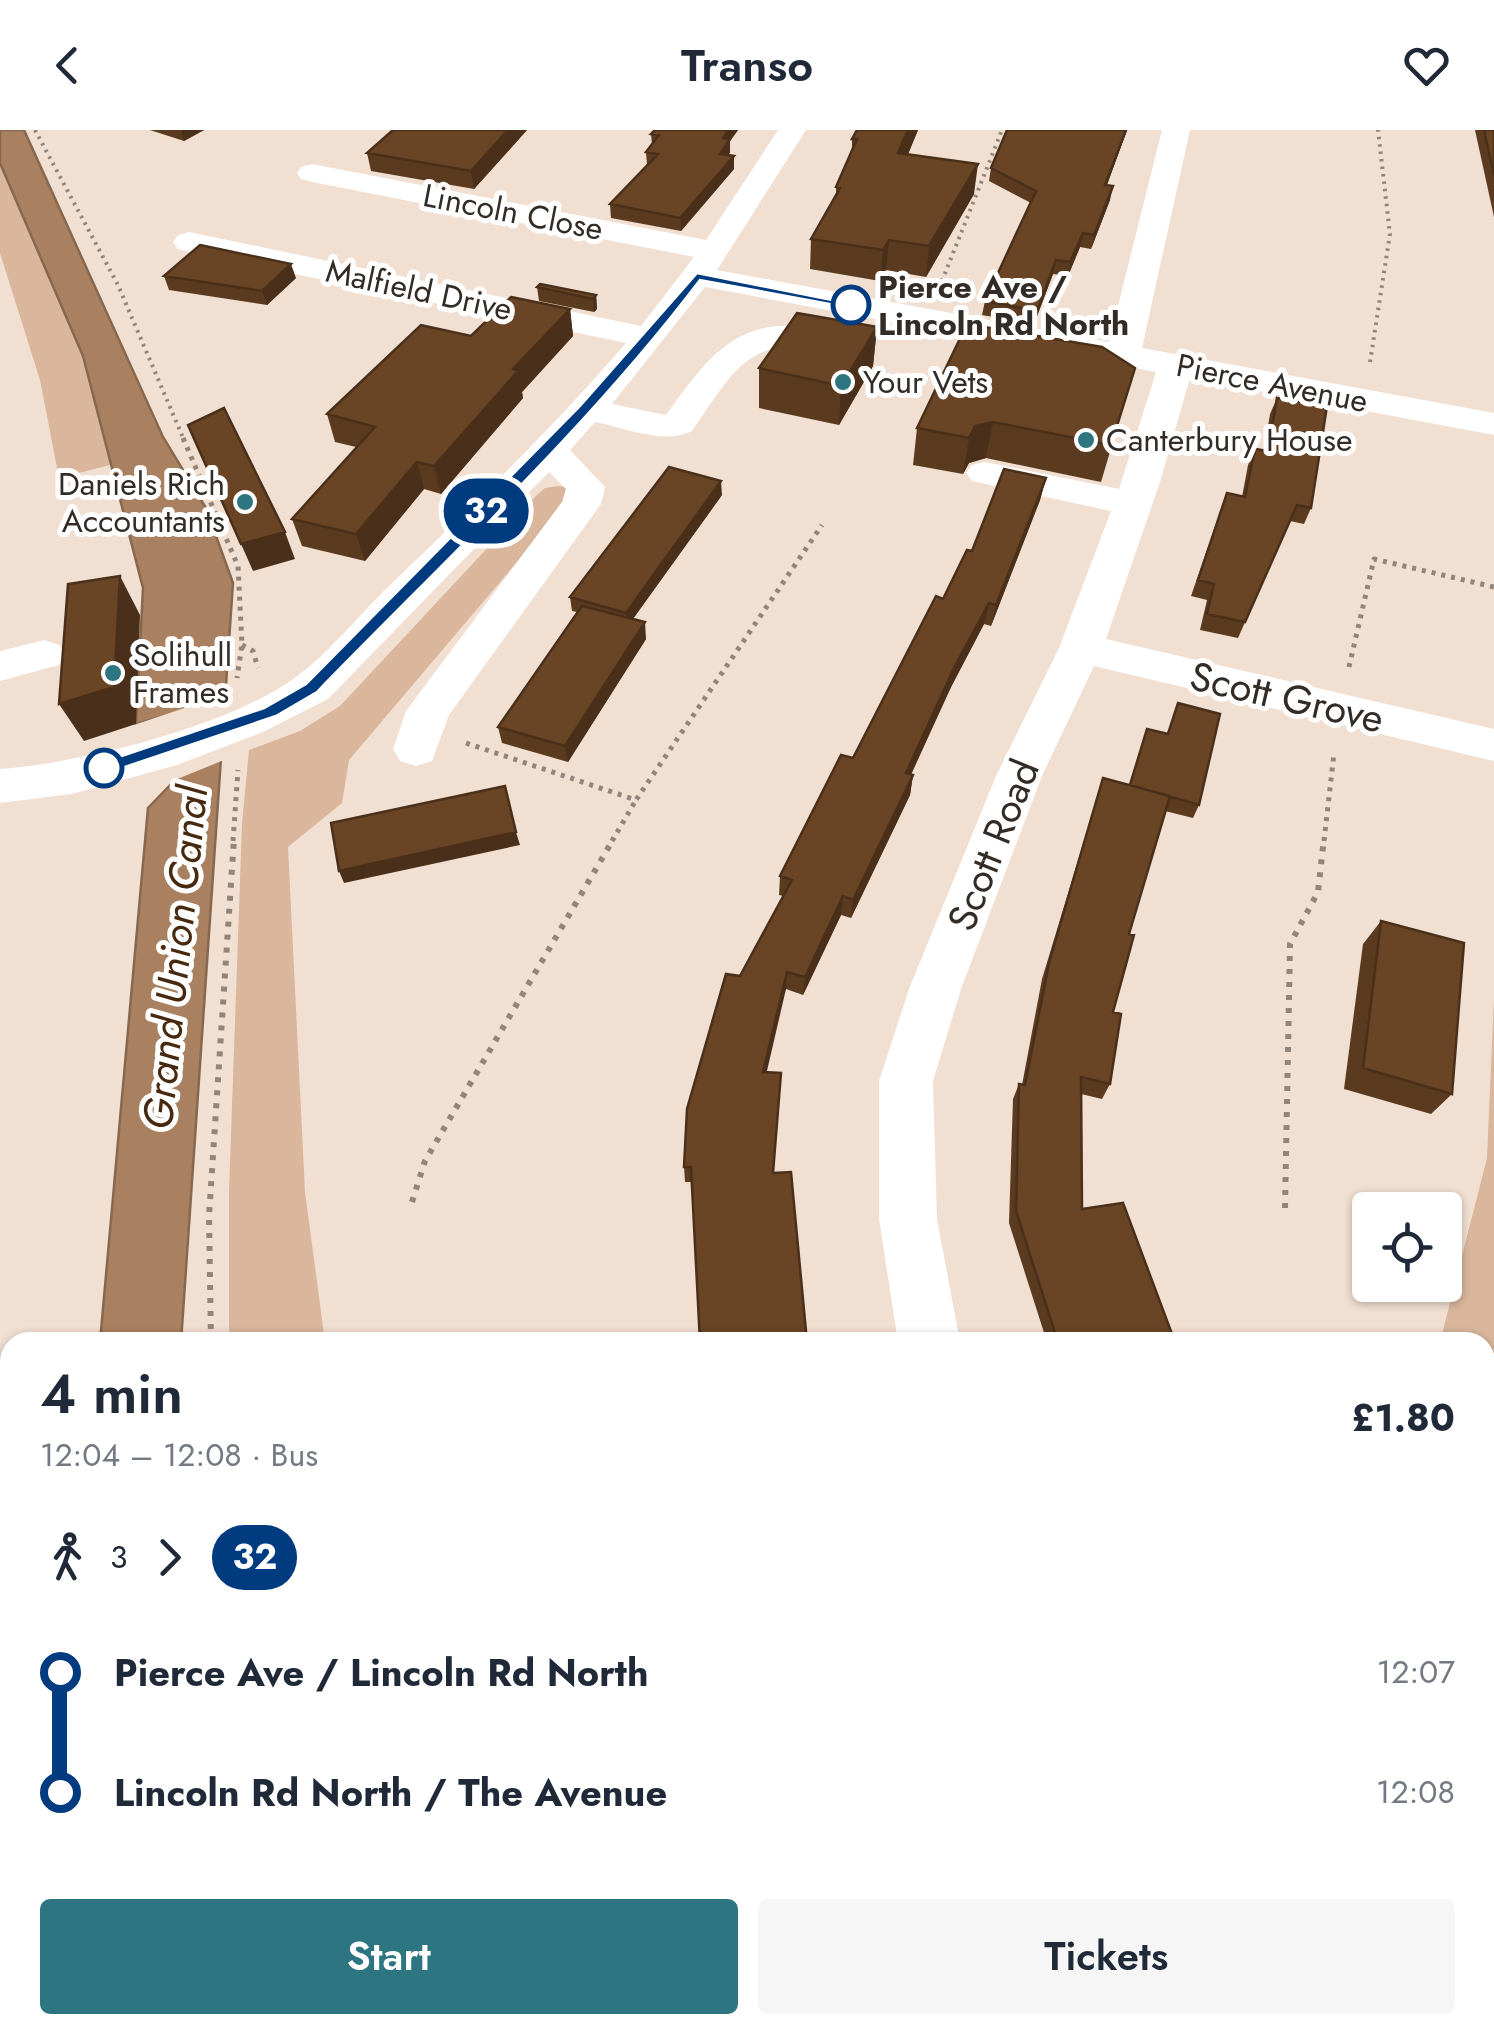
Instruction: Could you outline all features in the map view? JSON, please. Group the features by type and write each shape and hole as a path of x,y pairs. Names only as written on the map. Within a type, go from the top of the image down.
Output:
{"street":[{"path":"0,786 71,779 286,705 312,688 547,449 650,338 706,264 792,130"},
{"path":"1123,355 1176,130"},
{"name":"Lincoln Close","path":"312,172 706,264"},
{"name":"Malfield Drive","path":"189,242 650,338"},
{"name":"Pierce Avenue","path":"706,264 888,312 1494,424"},
{"path":"584,409 671,427 680,423 736,348 774,336 865,347 873,344 888,312"},
{"name":"Scott Road","path":"927,1332 908,1219 906,1081 935,989 1019,776 1080,648 1176,365"},
{"path":"419,738 428,710 582,504 586,487 547,449"},
{"path":"984,473 1132,504"},
{"name":"Scott Grove","path":"1080,648 1494,745"},
{"path":"0,666 44,655"}],"path":[{"path":"36,130 118,285 238,566 242,645 236,684"},
{"path":"926,319 1002,130"},
{"path":"1364,401 1390,234 1378,130"},
{"path":"412,1202 425,1161 636,800 822,525"},
{"path":"1285,1208 1290,944 1318,892 1340,710 1374,560 1494,587"},
{"path":"242,645 253,651"},
{"path":"419,738 636,800"},
{"path":"211,1332 209,1216 238,762"}],"shaded area":[{"path":"0,163 83,356 110,465 59,478 40,380 0,253"},
{"path":"545,488 568,488 567,503 349,760 342,803 288,847 305,1192 324,1332 229,1332 229,1192 242,824 249,750 300,731 340,706"},
{"path":"1494,999 1494,1332 1443,1332 1450,1302 1462,1302 1462,1256 1487,1158"}],"water":[{"name":"Grand Union Canal","path":"0,130 24,130 163,437 206,508 233,583 182,1332 101,1332 148,808 175,780 186,710 136,724 143,588 83,356 0,163"}],"pier":[{"path":"229,693 224,760 165,784 171,778 181,717 137,729 131,726"}],"building":[{"path":"393,130 508,130 471,171 367,153"},
{"path":"655,130 728,130 723,138 730,139 720,154 734,156 680,218 610,204 658,154 646,152 659,135 651,134"},
{"path":"857,130 908,130 898,153 978,164 929,246 889,240 883,250 811,239 840,188 836,187 857,139 852,139"},
{"path":"1007,130 1126,130 1105,185 1113,186 1094,235 1083,233 1070,262 1056,260 1037,311 985,301 1036,191 991,168"},
{"path":"1484,130 1494,130 1494,175"},
{"path":"200,245 291,264 262,291 164,276"},
{"path":"540,284 596,295 593,299 537,287"},
{"path":"511,297 570,309 513,369 518,371 434,466 417,462 356,534 292,519 375,427 327,414 421,325 471,336"},
{"path":"797,313 877,327 841,386 759,368"},
{"path":"967,324 1102,347 1135,368 1111,445 993,422 975,426 969,438 917,428"},
{"path":"1277,398 1327,406 1311,508 1297,505 1245,622 1207,614 1214,584 1198,580 1227,493 1245,497 1255,449 1268,451"},
{"name":"Daniels Rich Accountants","path":"224,408 285,532 241,544 188,425"},
{"path":"669,467 721,481 626,613 570,597"},
{"path":"1004,469 1046,478 996,605 989,603 955,666 906,773 913,775 853,900 843,896 805,977 787,972 763,1072 781,1073 773,1173 791,1172 806,1332 699,1332 691,1167 684,1167 687,1109 726,974 740,976 792,880 780,876 841,755 853,758 936,596 943,599 967,550 972,551"},
{"path":"120,576 114,687 59,704 68,584"},
{"path":"582,606 645,622 565,746 498,727"},
{"path":"1178,703 1220,714 1199,805 1130,785 1147,729 1168,734"},
{"path":"1103,778 1170,796 1129,934 1134,935 1113,1012 1121,1014 1110,1084 1081,1077 1082,1209 1123,1203 1171,1332 1055,1332 1016,1211 1019,1084 1025,1085 1049,963"},
{"path":"505,786 516,832 339,871 331,823"},
{"path":"1381,921 1464,943 1452,1094 1363,1068"}],"bus line":[{"name":"32","path":"104,768 270,712 312,688 547,449 650,338 697,276 851,305"}],"place":[{"name":"Pierce Ave / Lincoln Rd North","path":"851,305"},
{"name":"Your Vets","path":"843,382"},
{"name":"Canterbury House","path":"1086,440"},
{"name":"Daniels Rich Accountants","path":"245,502"},
{"name":"Solihull Frames","path":"113,673"}]}
